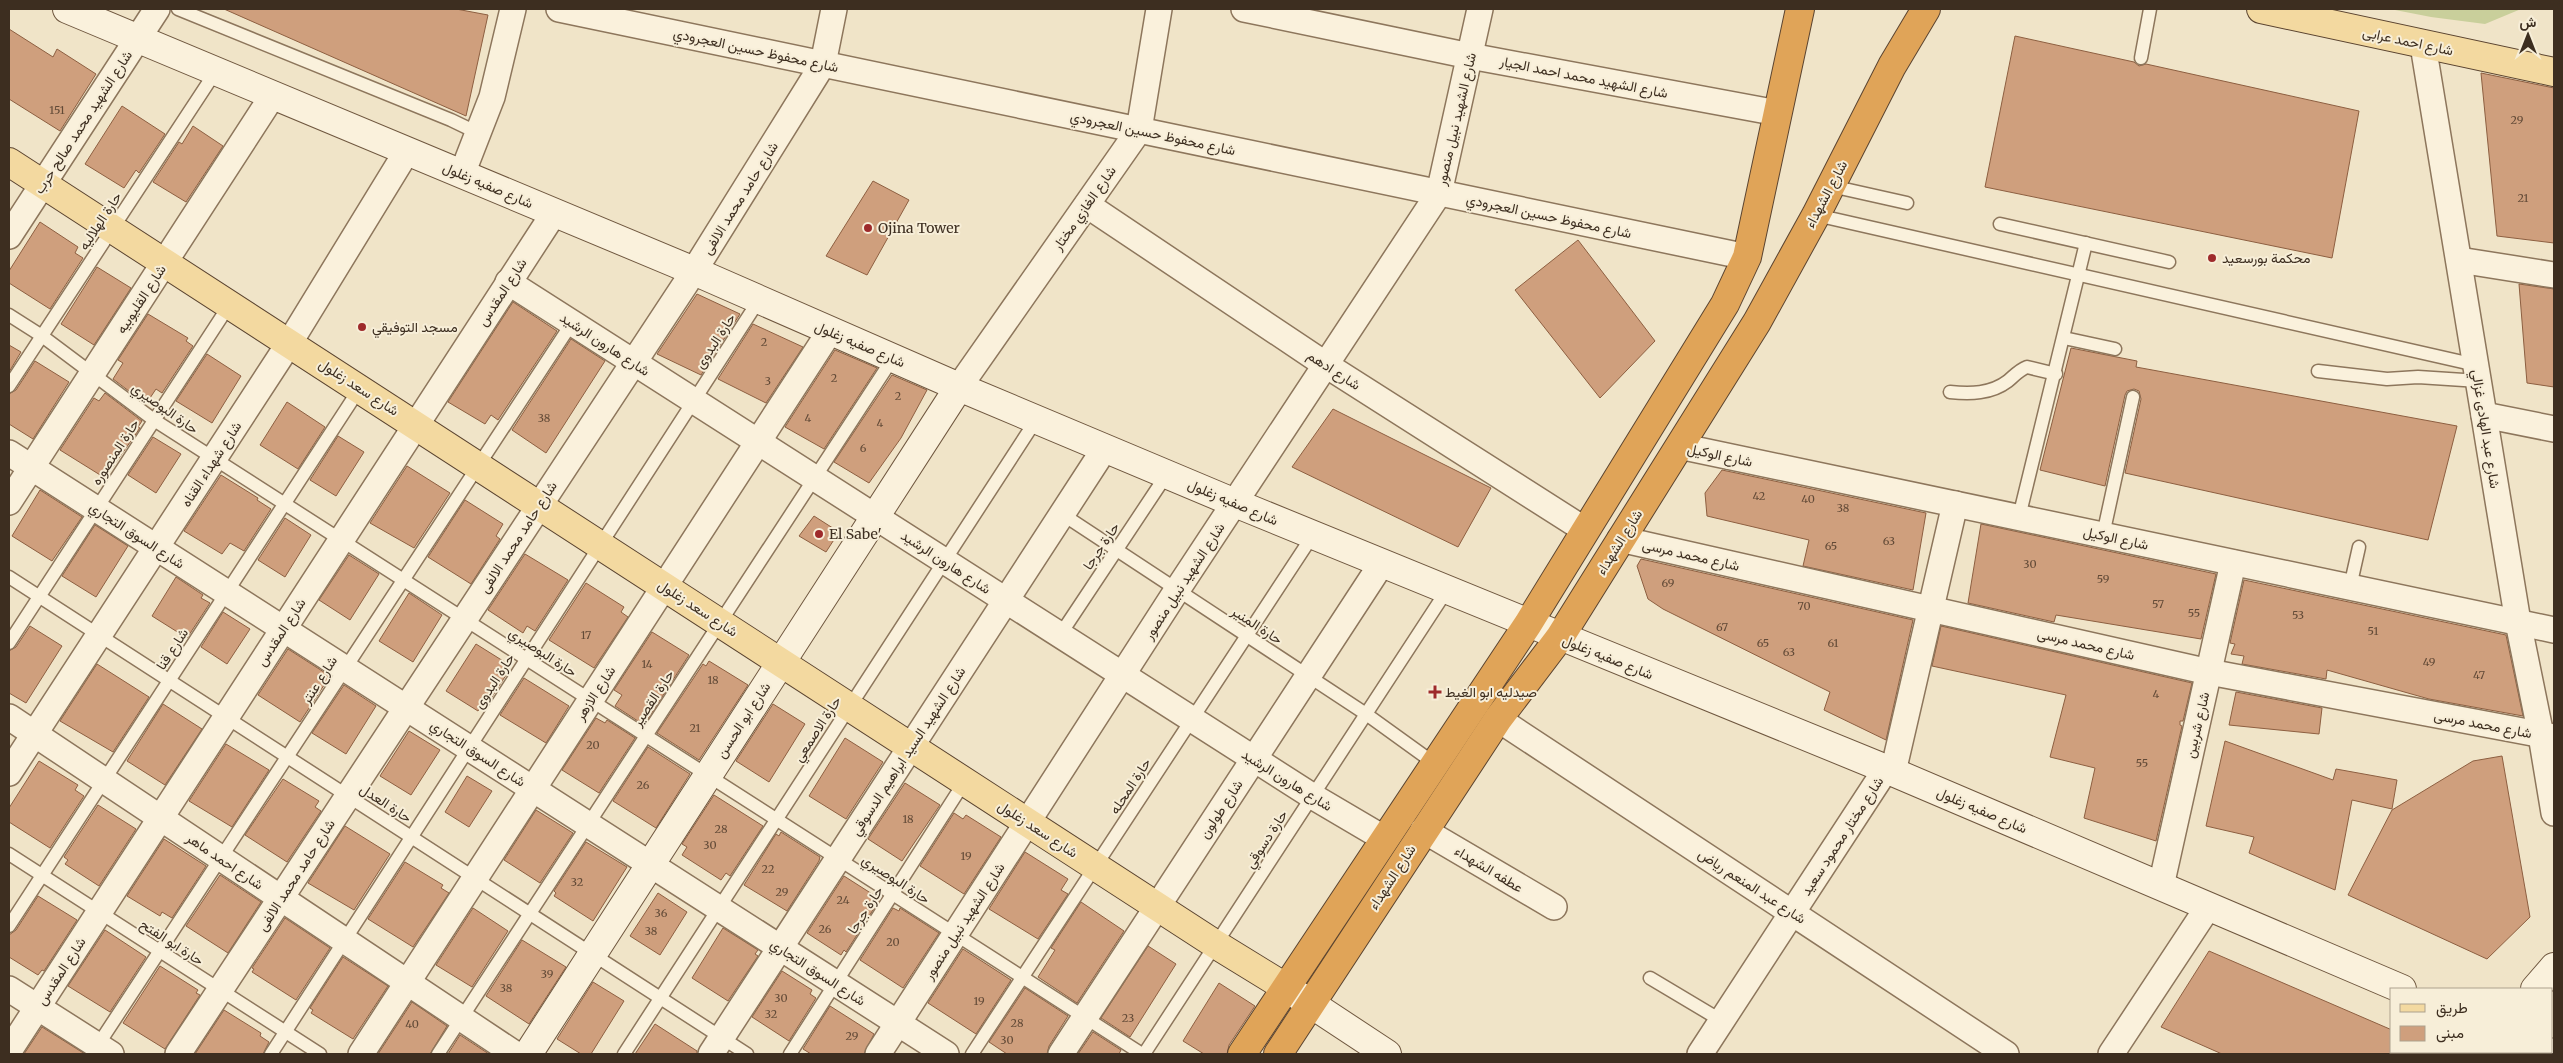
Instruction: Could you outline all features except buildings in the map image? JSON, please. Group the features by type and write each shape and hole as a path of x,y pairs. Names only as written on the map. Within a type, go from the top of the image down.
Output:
{"highway":[{"name":"شارع الشهداء","path":"1242,1054 1285,986 1528,624 1725,304 1747,257 1800,9"},
{"name":"شارع الشهداء","path":"1278,1054 1423,830 1498,720 1560,637 1757,322 1816,215 1892,66 1926,9"}],"main road":[{"name":"شارع احمد عرابى","path":"2262,9 2554,72"},
{"name":"شارع سعد زغلول","path":"9,162 290,342 1157,907 1285,986"}],"street":[{"name":"شارع صفيه زغلول","path":"67,9 694,271 1036,420 1889,771 2400,988"},
{"name":"شارع الشهيد محمد صالح حرب","path":"9,236 157,9"},
{"path":"462,174 497,79 512,9"},
{"name":"شارع محفوظ حسين العجرودي","path":"559,9 1747,257"},
{"name":"شارع حامد محمد الالفى","path":"178,1054 694,271 824,64 834,9"},
{"name":"شارع الغازي مختار","path":"959,387 1139,130 1159,9"},
{"name":"شارع الشهيد محمد احمد الجيار","path":"1244,9 1470,56 1778,114"},
{"name":"شارع الشهيد نبيل منصور","path":"878,1054 1178,590 1439,193 1480,9"},
{"name":"شارع عبد الهادى غزالي","path":"2423,45 2518,622 2548,736 2554,813"},
{"name":"شارع القليوبيه","path":"9,502 273,96"},
{"name":"شارع شهداء القناه","path":"9,773 290,342 407,151"},
{"name":"شارع ادهم","path":"1087,204 1326,365 1585,530"},
{"name":"شارع المقدس","path":"9,1051 554,212"},
{"path":"2459,260 2554,275"},
{"name":"شارع هارون الرشيد","path":"508,282 1312,796 1385,839"},
{"name":"شارع الازهر","path":"360,1054 830,331"},
{"name":"شارع ابو الحسن","path":"528,1054 959,387"},
{"path":"2484,415 2554,429"},
{"name":"شارع الوكيل","path":"1679,446 2554,630"},
{"name":"شارع الشهيد السيد ابراهيم الدسوقي","path":"716,1046 1105,448"},
{"name":"شارع السوق التجاري","path":"9,453 946,1054"},
{"name":"شارع مختار محمود سعيد","path":"1700,1054 1889,771 1931,609 1955,504"},
{"name":"شارع محمد مرسى","path":"1620,539 2209,672 2548,736"},
{"name":"شارع طولون","path":"1061,1054 1382,563"},
{"name":"شارع شربين","path":"2161,886 2233,563"},
{"name":"شارع احمد ماهر","path":"9,717 515,1054"},
{"name":"شارع عبد المنعم رياض","path":"1498,720 2006,1054"},
{"name":"عطفه الشهداء","path":"1423,830 1554,907"},
{"path":"2111,1054 2208,907"},
{"path":"2536,988 2554,967"},
{"name":"شارع سعد زغلول","path":"1285,986 1387,1054"},
{"path":"9,989 100,1051"}],"lane":[{"path":"178,9 451,120 478,133"},
{"path":"2141,58 2150,9"},
{"name":"حارة الهلاليه","path":"9,386 216,71"},
{"path":"1831,186 1907,203"},
{"path":"1816,215 2078,274 2477,373"},
{"path":"2000,224 2169,262"},
{"path":"2019,518 2056,374 2086,243"},
{"name":"حارة البدوى","path":"271,1054 759,300"},
{"name":"حارة المنصوره","path":"9,643 230,304"},
{"name":"حارة البوصيري","path":"9,315 42,336 154,420 1143,1054"},
{"name":"شارع عنتر","path":"100,1051 159,951 572,323"},
{"path":"2064,338 2115,349"},
{"name":"حارة القصير","path":"438,1054 893,358"},
{"path":"1950,392 1970,394 1989,390 2006,383 2027,367 2056,374"},
{"path":"2318,370 2387,379 2477,373"},
{"name":"شارع قنا","path":"9,926 360,388"},
{"path":"2103,536 2132,397"},
{"name":"حارة الاصمعي","path":"624,1054 1036,420"},
{"name":"حارة جرجا","path":"1060,635 1167,474"},
{"name":"حارة المنير","path":"1062,514 1366,714 1434,763"},
{"name":"حارة المحله","path":"972,1054 1312,535"},
{"path":"2350,587 2359,547"},
{"name":"حارة العدل","path":"9,577 660,998 716,1046 747,1054"},
{"name":"حارة دسوقي","path":"1143,1054 1447,590"},
{"name":"حارة جرجا","path":"790,1054 965,782"},
{"name":"حارة ابو الفتح","path":"9,854 320,1054"},
{"path":"1650,978 1722,1021"}],"green space":[{"path":"2390,9 2521,9 2485,24 2431,17"}],"place":[{"name":"Ojina Tower","path":"868,228"},
{"name":"محكمة بورسعيد","path":"2212,258"},
{"name":"مسجد التوفيقي","path":"362,327"},
{"name":"El Sabe'","path":"819,534"},
{"name":"صيدليه ابو الغيط","path":"1435,692"}]}
